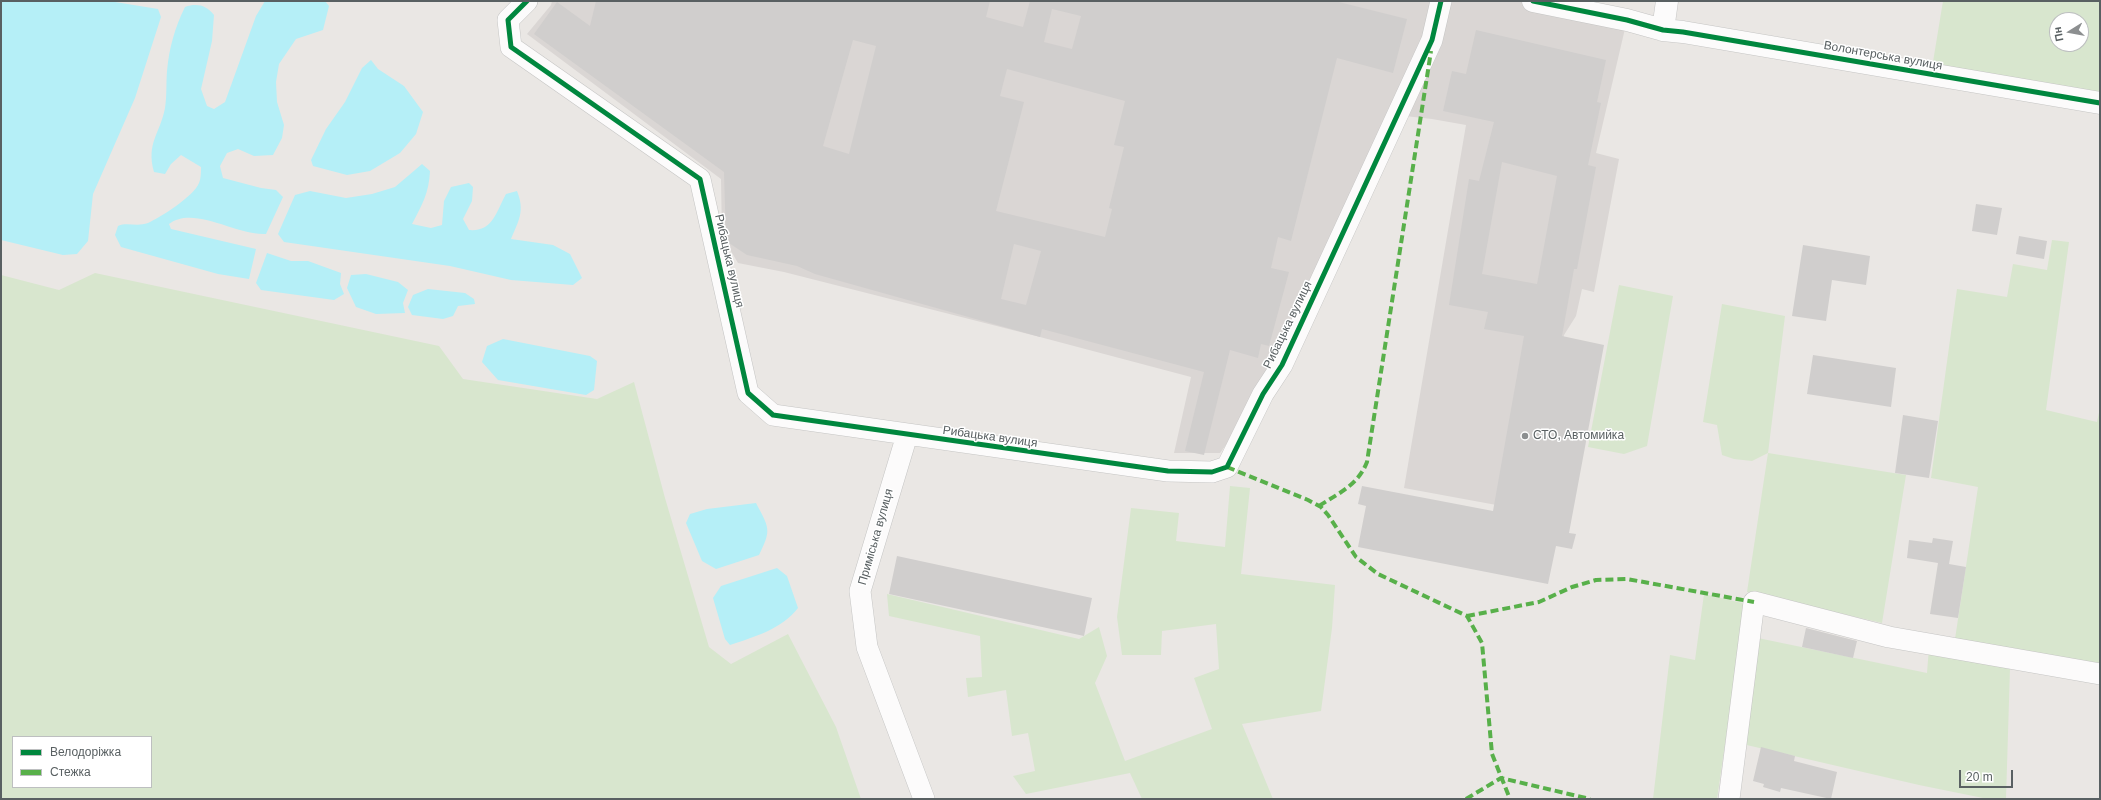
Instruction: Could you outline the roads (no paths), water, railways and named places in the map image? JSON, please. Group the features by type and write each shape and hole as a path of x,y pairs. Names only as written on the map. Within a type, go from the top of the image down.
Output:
{"street":[{"name":"Рибацька вулиця","path":"527,1 508,20 512,47 700,179 748,394 773,415 1168,471 1212,472 1227,467 1263,394 1282,365 1432,40 1441,1"},
{"name":"Волонтерська вулиця","path":"1533,1 1627,20 1663,30 1690,33 2100,103"},
{"path":"1663,30 1668,1"},
{"name":"Приміська вулиця","path":"907,435 860,591 867,647 924,799"},
{"path":"1729,799 1754,602 1889,637 2100,674"}],"water":[{"path":"1,1 109,1 158,9 161,17 135,98 93,194 88,241 77,254 63,255 1,240"},
{"path":"265,1 325,1 329,6 323,30 296,39 279,64 276,82 277,102 284,125 282,138 273,155 254,156 238,149 227,153 220,166 223,178 261,188 276,190 283,197 266,234 242,231 203,219 179,219 169,224 171,229 256,249 249,279 218,274 121,247 115,235 118,226 125,224 140,225 154,220 184,200 191,194 200,181 201,167 181,155 171,164 165,174 154,172 152,162 153,146 165,108 167,71 171,46 175,30 185,7 193,5 201,6 208,9 214,15 212,41 201,89 207,106 214,109 225,102 256,16"},
{"path":"371,60 378,69 404,86 423,112 416,134 400,153 370,171 347,175 313,166 311,160 326,129 345,102 362,68"},
{"path":"422,164 430,171 427,192 412,224 431,228 442,225 444,201 451,187 469,183 473,187 472,201 463,219 469,230 484,228 493,220 506,194 517,191 521,204 521,210 519,221 511,239 553,245 570,254 582,278 573,285 511,280 450,266 284,242 278,234 295,195 310,191 346,198 372,194 395,187"},
{"path":"267,253 291,261 308,261 341,273 340,284 344,294 334,300 261,290 256,283"},
{"path":"366,274 398,282 408,290 403,303 405,313 376,314 356,307 347,288 351,275"},
{"path":"428,289 465,293 474,299 475,304 458,306 453,316 443,319 412,315 408,307 413,295"},
{"path":"503,339 590,356 597,361 594,390 586,395 498,380 482,362 487,346"},
{"path":"756,503 764,518 767,529 766,539 759,555 716,569 702,561 686,523 690,514 707,509"},
{"path":"777,568 787,576 798,608 784,622 776,627 730,645 725,639 713,598 721,586"}],"place":[{"name":"СТО, Автомийка","path":"1525,436"}]}
